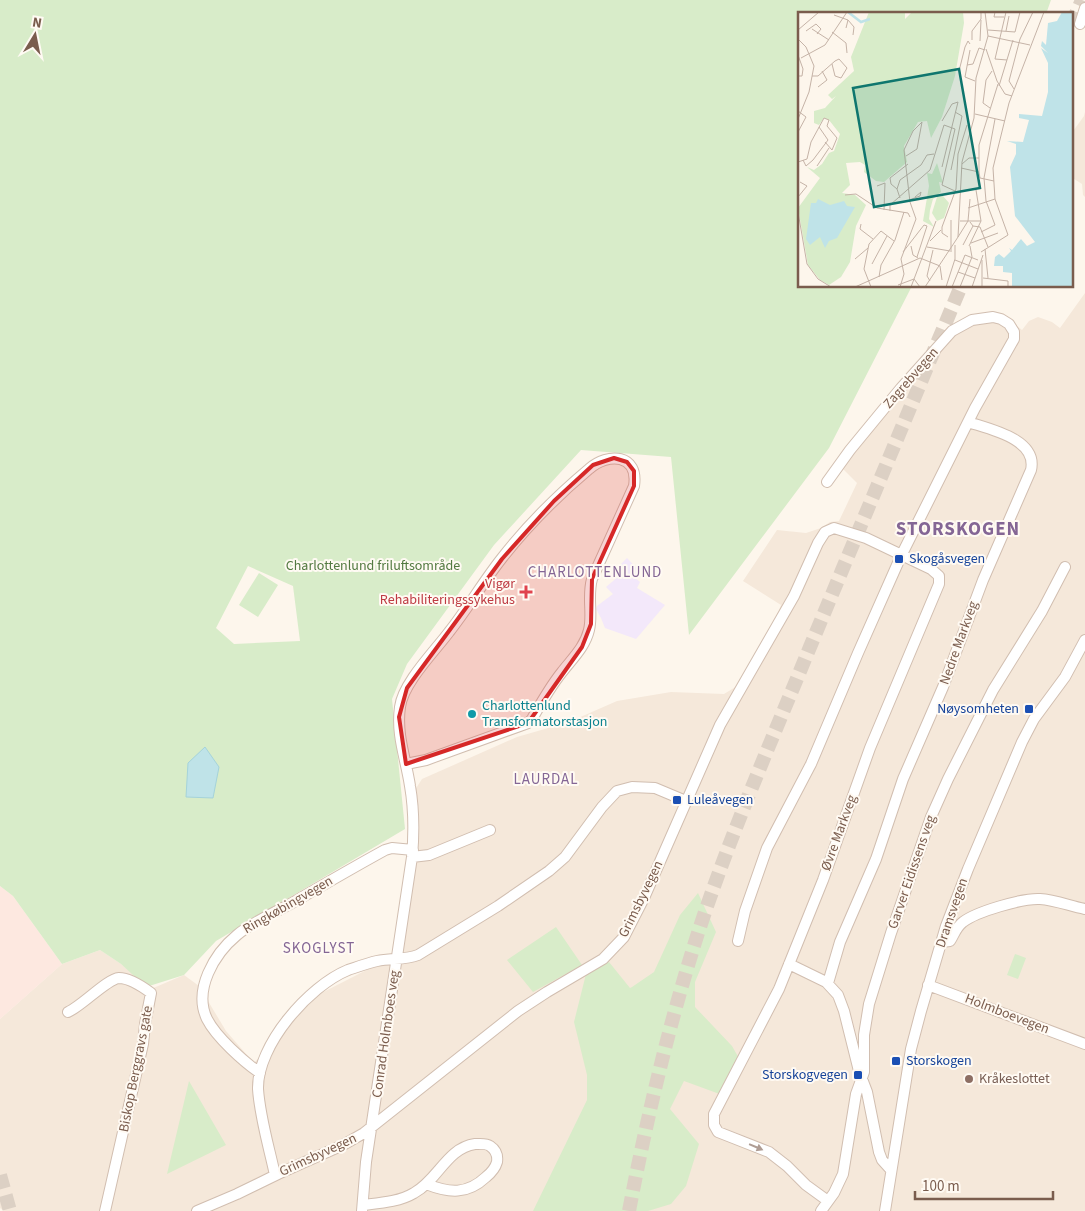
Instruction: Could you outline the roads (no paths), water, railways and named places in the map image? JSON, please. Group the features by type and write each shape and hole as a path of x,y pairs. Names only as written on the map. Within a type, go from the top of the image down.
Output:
{"street":[{"path":"1080,24 1085,8"},
{"name":"Zagrebvegen","path":"827,482 887,404 952,332 972,320 993,317 1009,324 1014,332 1014,340 968,422"},
{"path":"738,942 745,911 767,848 811,764 901,556 968,422"},
{"name":"Nedre Markveg","path":"828,983 840,942 873,868 903,779 943,687 982,580 1033,464 1030,453 1016,441 968,422"},
{"name":"Conrad Holmboes veg","path":"363,1208 366,1162 413,854 413,810 399,732 400,705 407,688 416,674 451,630 502,559 554,501 594,465 609,459 623,460 631,465 634,471 634,486 595,572 589,593 591,624 589,633 582,647 553,684 528,723 426,760 406,764"},
{"name":"Grimsbyvegen","path":"197,1211 343,1145 364,1133 518,1011 547,992 594,966 618,945 631,926 720,725 794,596 818,544 826,532 834,528 842,529 866,538 901,556"},
{"name":"Øvre Markveg","path":"828,1201 806,1185 775,1156 716,1130 714,1114 763,1017 774,1000 823,880 870,748 940,584 939,576 936,572 901,556"},
{"name":"Garver Eidissens veg","path":"821,1211 837,1188 843,1174 856,1094 862,1078 864,1065 864,1034 869,1004 931,817 989,698 1042,611 1065,567"},
{"name":"Dramsvegen","path":"885,1211 911,1049 942,942 968,869 1022,742 1034,719 1064,677 1085,640"},
{"path":"276,1175 260,1106 258,1089 260,1074 269,1049 280,1030 298,1006 317,988 347,971 376,961 410,958 418,955 534,882 565,857 602,807 617,791 632,787 655,788 686,801"},
{"path":"413,854 429,856 490,830"},
{"name":"Ringkøbingvegen","path":"260,1074 230,1047 212,1028 206,1017 203,1005 204,989 214,960 237,935 384,850 392,848 413,854"},
{"path":"942,942 950,941 957,928 965,920 993,909 1023,901 1041,900 1085,909"},
{"path":"789,964 828,983 838,995 844,1011 854,1055 867,1092 879,1152 882,1160 891,1170"},
{"name":"Biskop Berggravs gate","path":"68,1012 81,1005 118,978 133,982 151,993 143,1044 106,1211"},
{"name":"Holmboevegen","path":"928,985 1085,1044"},
{"path":"363,1208 415,1193 461,1148 471,1145 488,1144 496,1150 497,1159 492,1172 471,1188 452,1191 426,1184"}],"water":[{"path":"205,747 219,767 213,798 186,797 188,763"}],"tunnel":[{"path":"1072,23 1082,0"},
{"path":"629,1211 643,1141 668,1036 687,967 710,896 766,753 960,288"},
{"path":"0,1175 10,1211"}],"place":[{"name":"Skogåsvegen","path":"899,559"},
{"name":"Vigør Rehabiliteringssykehus","path":"526,592"},
{"name":"Nøysomheten","path":"1029,709"},
{"name":"Charlottenlund Transformatorstasjon","path":"472,714"},
{"name":"Luleåvegen","path":"677,800"},
{"name":"Storskogen","path":"896,1061"},
{"name":"Storskogvegen","path":"858,1075"},
{"name":"Kråkeslottet","path":"969,1079"}],"district":[{"name":"STORSKOGEN","path":"958,529"},
{"name":"CHARLOTTENLUND","path":"595,572"},
{"name":"LAURDAL","path":"546,779"},
{"name":"SKOGLYST","path":"319,948"}],"park label":[{"name":"Charlottenlund friluftsområde","path":"373,566"}]}
